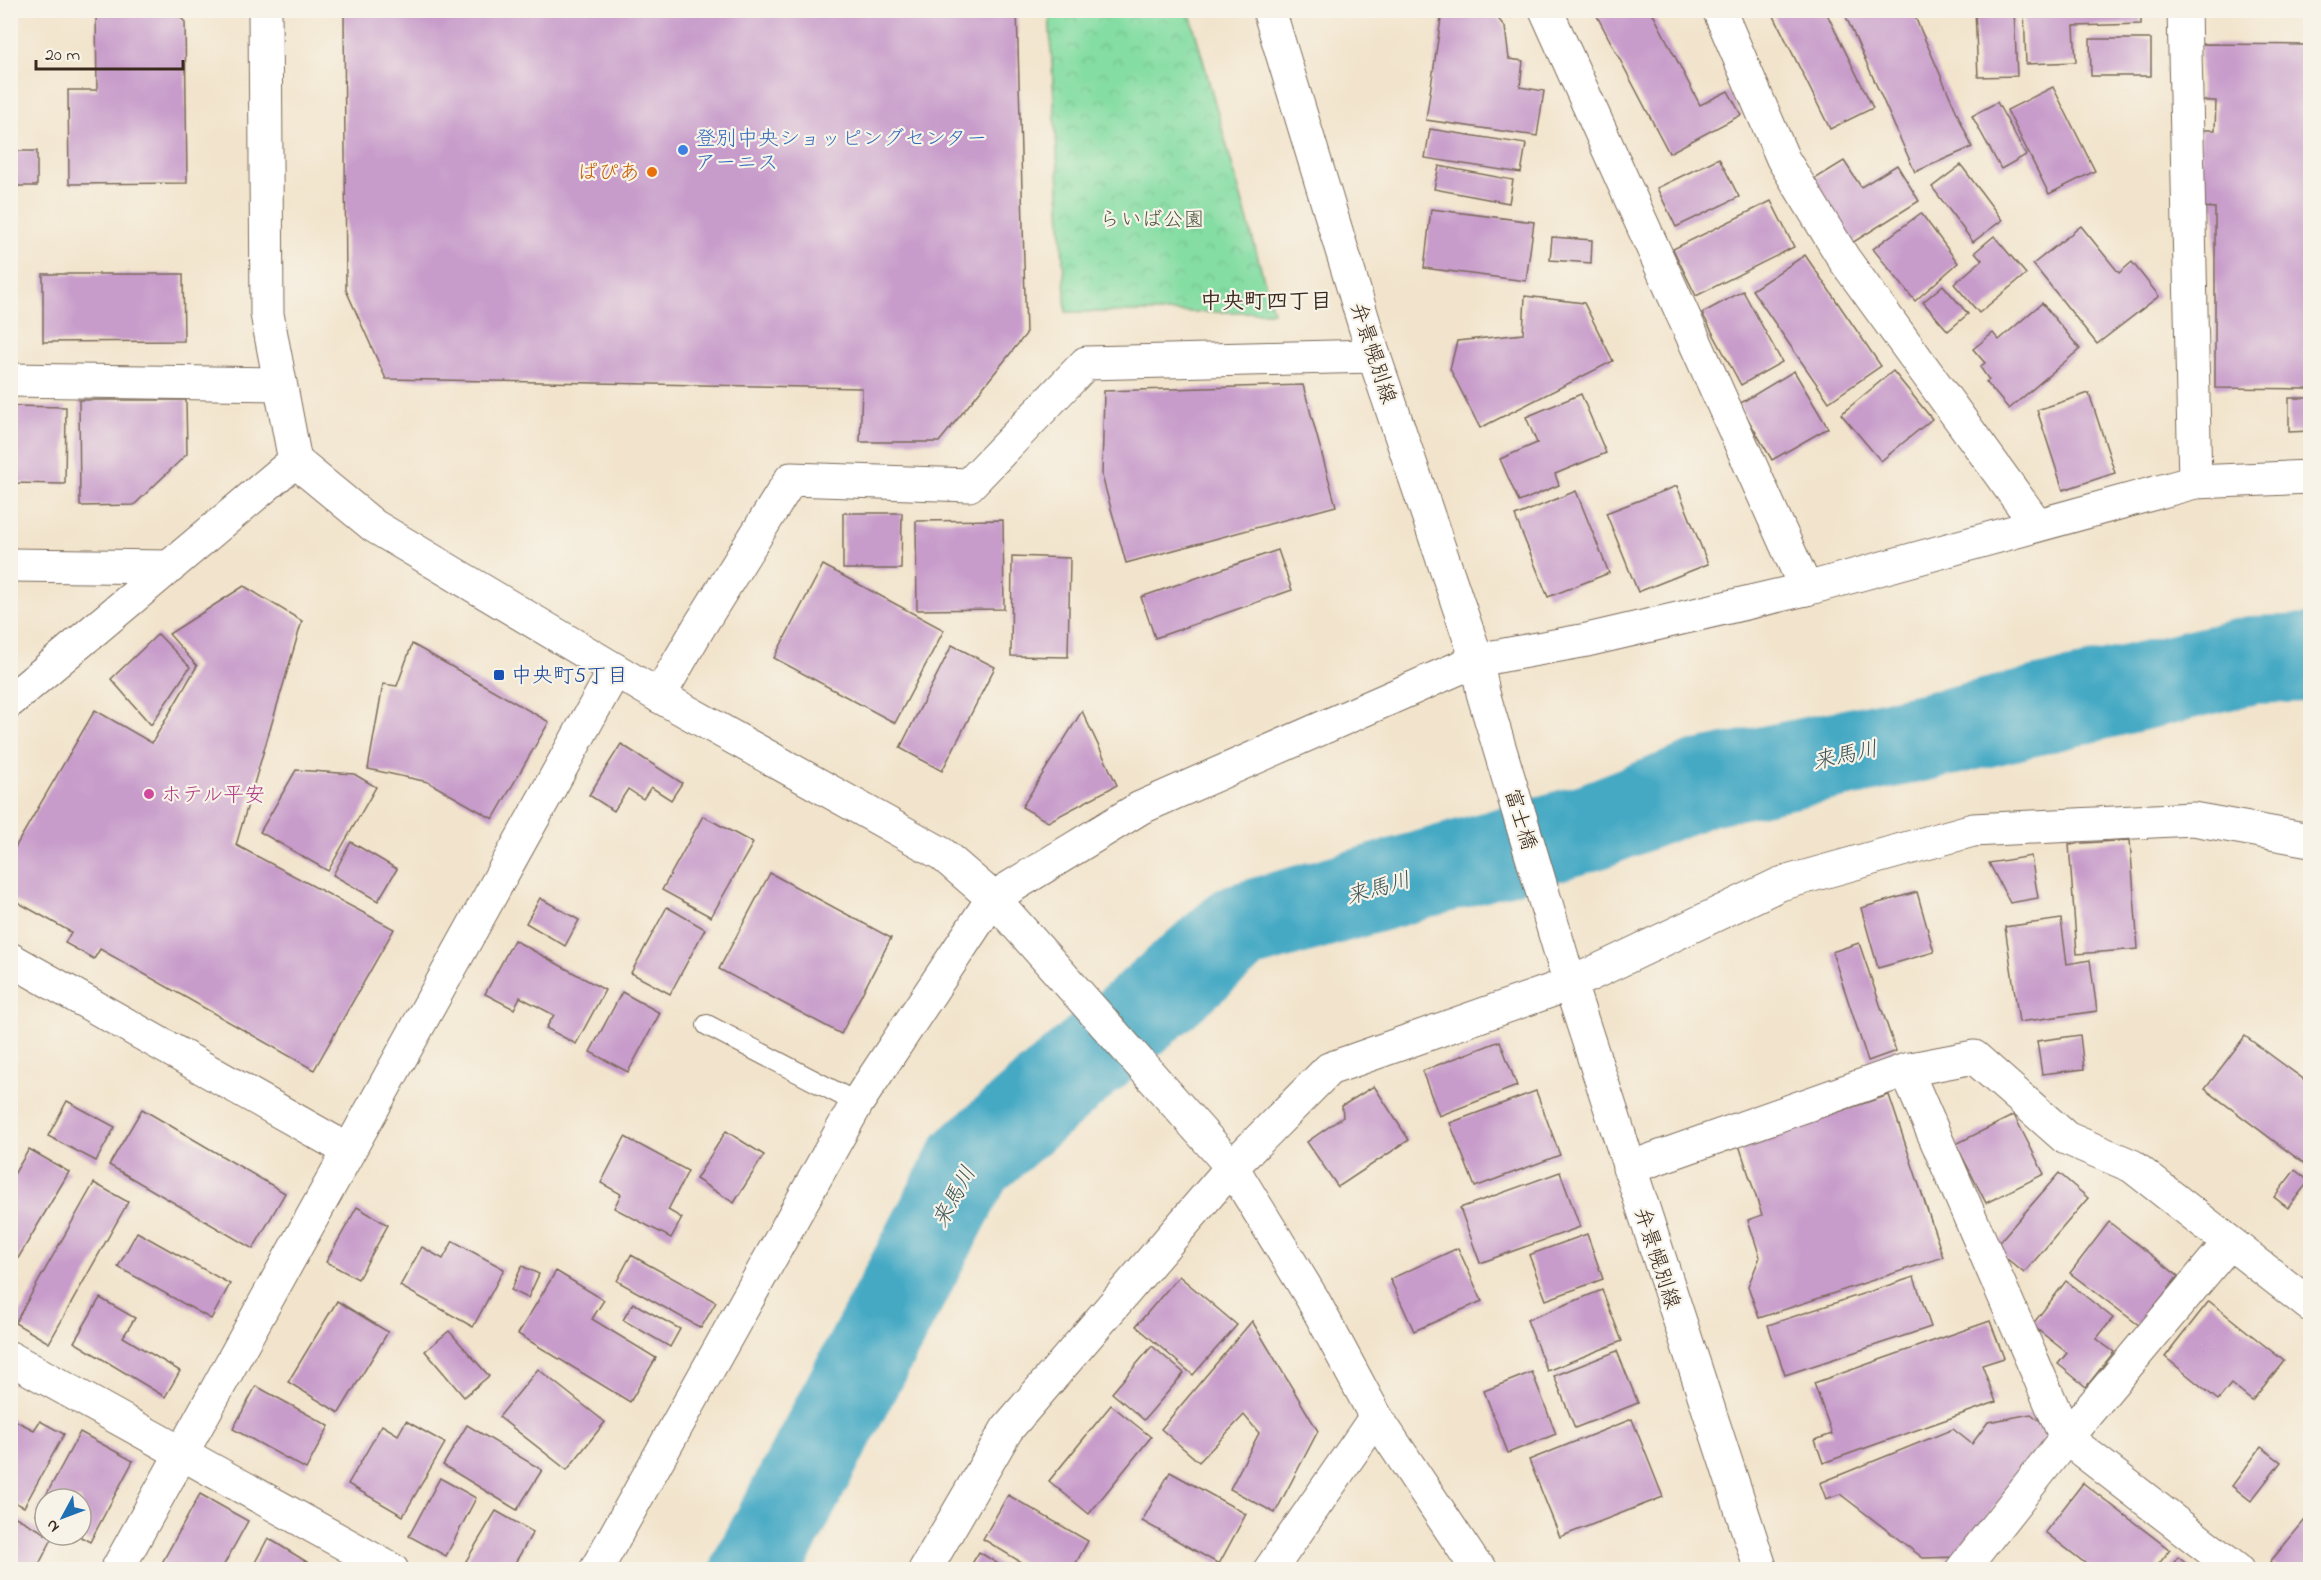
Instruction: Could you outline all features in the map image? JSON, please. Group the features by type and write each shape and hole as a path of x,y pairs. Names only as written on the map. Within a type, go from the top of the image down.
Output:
{"street":[{"path":"265,10 267,314 295,461 374,526 659,696 942,854 993,898 1232,1167 1312,1298 1376,1417 1474,1564 1481,1569"},
{"name":"弁景幌別線","path":"1269,10 1374,356 1477,660 1483,693"},
{"path":"1546,10 1806,589"},
{"path":"1719,10 1783,159 1844,260 2037,525"},
{"path":"2184,10 2195,482"},
{"path":"659,696 791,479 969,484 1086,363 1374,356"},
{"path":"10,380 279,384"},
{"path":"10,701 295,461"},
{"path":"596,1569 857,1103 993,898 1140,808 1477,660 1587,640 1806,589 2195,482 2310,477"},
{"path":"10,565 170,567"},
{"path":"117,1569 615,670"},
{"name":"富士橋","path":"1483,693 1560,945"},
{"path":"924,1569 1007,1429 1232,1167 1329,1069 1570,984 1780,884 1973,830 2193,819 2310,840"},
{"name":"弁景幌別線","path":"1560,945 1570,984 1629,1168 1761,1569"},
{"path":"10,959 348,1150"},
{"path":"1629,1168 1906,1070 1974,1057 2066,1138 2132,1166 2310,1305"},
{"path":"1906,1070 2066,1437 2237,1569"},
{"path":"1962,1569 2066,1437 2229,1243"},
{"path":"10,1358 180,1454 392,1569"},
{"path":"1270,1569 1376,1417"}],"lane":[{"path":"707,1025 857,1103"}],"green space":[{"name":"らいば公園","path":"1179,10 1191,17 1273,312 1066,312 1049,11"}],"building":[{"path":"96,10 173,10 185,22 187,183 69,184 68,90 97,90"},
{"name":"登別中央ショッピングセンター アーニス","path":"344,10 1017,10 1026,334 939,442 860,442 862,388 386,379 346,290"},
{"path":"1454,10 1491,10 1505,27 1509,59 1523,61 1520,87 1544,91 1537,136 1426,120 1441,19"},
{"path":"1602,10 1651,10 1700,105 1728,91 1741,115 1669,153 1596,14"},
{"path":"1771,10 1825,10 1873,108 1830,129"},
{"path":"1843,10 1912,10 1972,147 1915,172"},
{"path":"1975,10 2014,10 2017,76 1978,77"},
{"path":"2024,10 2141,10 2141,24 2074,26 2076,62 2026,64"},
{"path":"2090,39 2151,39 2151,76 2091,76"},
{"path":"2201,44 2310,45 2310,389 2215,388 2215,208 2200,207 2201,130 2215,130 2216,101 2201,101"},
{"path":"2053,87 2095,171 2049,194 2007,110"},
{"path":"1997,102 2026,155 2001,169 1972,116"},
{"path":"1430,129 1526,144 1521,173 1425,158"},
{"path":"10,151 37,151 37,186 10,186"},
{"path":"1719,158 1739,197 1676,227 1657,188"},
{"path":"1844,161 1861,187 1897,165 1919,201 1852,243 1813,180"},
{"path":"1961,165 2002,220 1973,242 1932,187"},
{"path":"1439,166 1513,180 1509,203 1434,189"},
{"path":"1771,201 1794,247 1696,296 1673,249"},
{"path":"1431,209 1534,222 1526,281 1424,268"},
{"path":"1921,213 1958,263 1915,301 1873,249"},
{"path":"2081,226 2119,273 2132,262 2159,296 2097,344 2033,264"},
{"path":"1994,236 2026,274 1979,313 1954,284 1982,260 1975,252"},
{"path":"1552,237 1592,240 1591,263 1550,260"},
{"path":"1805,255 1881,366 1829,402 1752,290"},
{"path":"10,269 15,269 15,346 10,346"},
{"path":"43,274 183,274 184,341 43,342"},
{"path":"1943,285 1968,314 1948,331 1923,302"},
{"path":"1743,291 1782,362 1741,385 1702,313"},
{"path":"1525,296 1584,303 1613,361 1480,428 1450,369 1457,341 1523,334"},
{"path":"2042,303 2080,349 2009,409 1986,382 1989,380 1980,367 1985,363 1973,349 1993,333 1999,340"},
{"path":"1794,371 1828,428 1772,460 1739,404"},
{"path":"1893,371 1932,419 1881,461 1841,414"},
{"path":"1303,385 1336,506 1126,563 1102,476 1104,391"},
{"path":"2089,393 2115,473 2063,490 2037,410"},
{"path":"1581,394 1606,453 1555,474 1559,485 1519,502 1500,459 1537,443 1526,417"},
{"path":"2289,398 2310,398 2310,431 2289,432"},
{"path":"79,400 186,400 187,454 134,505 80,506"},
{"path":"10,406 66,407 65,484 10,483"},
{"path":"1677,486 1708,564 1638,592 1606,513"},
{"path":"1576,491 1609,573 1548,597 1515,516"},
{"path":"843,513 902,513 901,569 843,569"},
{"path":"1003,520 1004,609 917,610 916,521"},
{"path":"1278,550 1292,590 1155,638 1141,597"},
{"path":"1012,556 1070,558 1068,657 1011,656"},
{"path":"823,565 944,630 895,723 774,658"},
{"name":"ホテル平安","path":"244,586 302,621 236,845 394,929 314,1070 100,949 94,959 65,943 71,932 10,898 10,856 95,710 152,743 197,666 169,634"},
{"path":"158,634 190,667 151,725 111,679"},
{"path":"412,644 549,722 493,819 428,782 368,769 383,684 397,686"},
{"path":"952,645 995,667 942,771 900,748"},
{"path":"1082,711 1117,785 1048,822 1022,807"},
{"path":"621,744 682,783 671,800 651,787 643,799 628,789 614,811 589,795"},
{"path":"296,770 354,774 376,787 328,871 260,832"},
{"path":"703,816 753,843 711,917 662,890"},
{"path":"2130,840 2138,949 2077,954 2069,844"},
{"path":"351,842 397,869 378,901 333,875"},
{"path":"2031,856 2038,898 2010,903 1989,863"},
{"path":"770,873 891,938 841,1034 719,969"},
{"path":"1917,892 1934,952 1878,968 1861,908"},
{"path":"540,898 579,920 565,946 526,923"},
{"path":"667,907 705,929 670,994 631,973"},
{"path":"2061,919 2067,964 2090,960 2097,1011 2019,1022 2005,927"},
{"path":"514,940 605,990 576,1044 546,1028 554,1015 520,997 514,1009 485,994"},
{"path":"1859,943 1896,1051 1868,1061 1832,952"},
{"path":"622,992 660,1013 628,1072 590,1052"},
{"path":"2080,1035 2084,1069 2042,1074 2037,1041"},
{"path":"2245,1036 2310,1084 2310,1168 2205,1089"},
{"path":"1500,1041 1517,1086 1439,1116 1422,1071"},
{"path":"1374,1086 1409,1140 1338,1187 1307,1142 1343,1117 1342,1106"},
{"path":"1536,1091 1560,1155 1475,1187 1450,1123"},
{"path":"1889,1095 1943,1257 1759,1318 1748,1286 1760,1257 1748,1220 1762,1215 1739,1145"},
{"path":"67,1101 115,1127 96,1161 48,1136"},
{"path":"142,1109 285,1193 253,1249 109,1165"},
{"path":"2014,1115 2044,1174 1986,1203 1956,1144"},
{"path":"726,1131 764,1155 734,1203 696,1179"},
{"path":"625,1137 688,1171 668,1210 682,1218 671,1238 614,1208 621,1194 601,1183"},
{"path":"29,1149 69,1172 10,1272 10,1181"},
{"path":"2295,1170 2309,1181 2288,1208 2274,1197"},
{"path":"1560,1172 1580,1227 1480,1263 1460,1208"},
{"path":"2059,1173 2088,1198 2024,1273 1994,1248"},
{"path":"94,1183 128,1202 49,1343 15,1323"},
{"path":"357,1207 388,1225 358,1279 326,1262"},
{"path":"2109,1222 2178,1276 2140,1326 2070,1273"},
{"path":"137,1232 230,1284 211,1319 118,1267"},
{"path":"1587,1234 1603,1279 1546,1300 1529,1255"},
{"path":"453,1241 504,1269 473,1327 400,1286 422,1247 443,1259"},
{"path":"1458,1248 1482,1301 1414,1331 1390,1279"},
{"path":"631,1255 716,1302 701,1328 617,1281"},
{"path":"522,1266 539,1274 528,1298 511,1290"},
{"path":"556,1271 604,1300 592,1319 656,1358 630,1402 518,1334"},
{"path":"1179,1276 1237,1325 1193,1375 1136,1326"},
{"path":"1914,1277 1931,1327 1785,1375 1768,1325"},
{"path":"2066,1281 2113,1318 2096,1339 2114,1352 2086,1387 2058,1364 2067,1353 2032,1325"},
{"path":"1602,1290 1622,1341 1547,1371 1527,1320"},
{"path":"100,1298 135,1318 123,1337 180,1371 165,1397 74,1342"},
{"path":"337,1301 388,1332 339,1413 288,1382"},
{"path":"2209,1301 2284,1361 2252,1401 2231,1384 2218,1400 2165,1357"},
{"path":"633,1303 680,1329 670,1347 623,1320"},
{"path":"1252,1321 1318,1431 1275,1513 1230,1489 1259,1433 1244,1415 1199,1462 1161,1429"},
{"path":"1990,1321 2004,1358 1982,1365 1996,1402 1823,1463 1815,1440 1832,1434 1814,1383"},
{"path":"449,1331 489,1376 464,1397 425,1351"},
{"path":"1152,1346 1184,1373 1144,1420 1112,1393"},
{"path":"1617,1351 1638,1403 1575,1428 1554,1376"},
{"path":"538,1369 605,1422 567,1470 499,1417"},
{"path":"1532,1372 1556,1434 1508,1453 1484,1391"},
{"path":"256,1386 329,1426 306,1469 233,1429"},
{"path":"1111,1405 1151,1437 1089,1514 1049,1481"},
{"path":"2031,1414 2052,1430 1958,1557 1923,1558 1840,1494 1826,1499 1820,1483 1953,1429 1972,1444 1988,1422"},
{"path":"10,1418 34,1430 40,1421 64,1434 24,1507 10,1500"},
{"path":"1632,1419 1663,1497 1560,1537 1529,1460"},
{"path":"406,1421 445,1443 403,1516 348,1484 382,1425 398,1435"},
{"path":"467,1425 542,1470 517,1510 443,1465"},
{"path":"80,1432 133,1461 93,1536 93,1487 50,1487"},
{"path":"2261,1447 2281,1462 2251,1501 2232,1486"},
{"path":"1170,1472 1246,1514 1219,1564 1142,1521"},
{"path":"440,1478 476,1498 446,1556 409,1536"},
{"path":"2083,1483 2170,1550 2154,1570 2094,1570 2045,1532"},
{"path":"200,1494 248,1521 221,1570 158,1570"},
{"path":"1008,1495 1088,1541 1072,1570 1034,1570 983,1539"},
{"path":"496,1511 533,1532 511,1570 469,1570 463,1566"},
{"path":"10,1514 33,1526 33,1547 48,1547 36,1570 10,1570"},
{"path":"2310,1514 2310,1570 2280,1570 2270,1562"},
{"path":"268,1538 320,1570 251,1570"},
{"path":"979,1552 1008,1570 968,1570"},
{"path":"2178,1557 2194,1570 2168,1570"}],"waterway":[{"name":"来馬川","path":"755,1570 970,1162 1240,927 1593,826 1703,783 1948,732 2252,660 2310,658"}],"place":[{"name":"登別中央ショッピングセンター アーニス","path":"683,150"},
{"name":"ぱぴあ","path":"652,172"},
{"name":"中央町5丁目","path":"499,675"},
{"name":"ホテル平安","path":"149,794"}],"district":[{"name":"中央町四丁目","path":"1266,300"}]}
